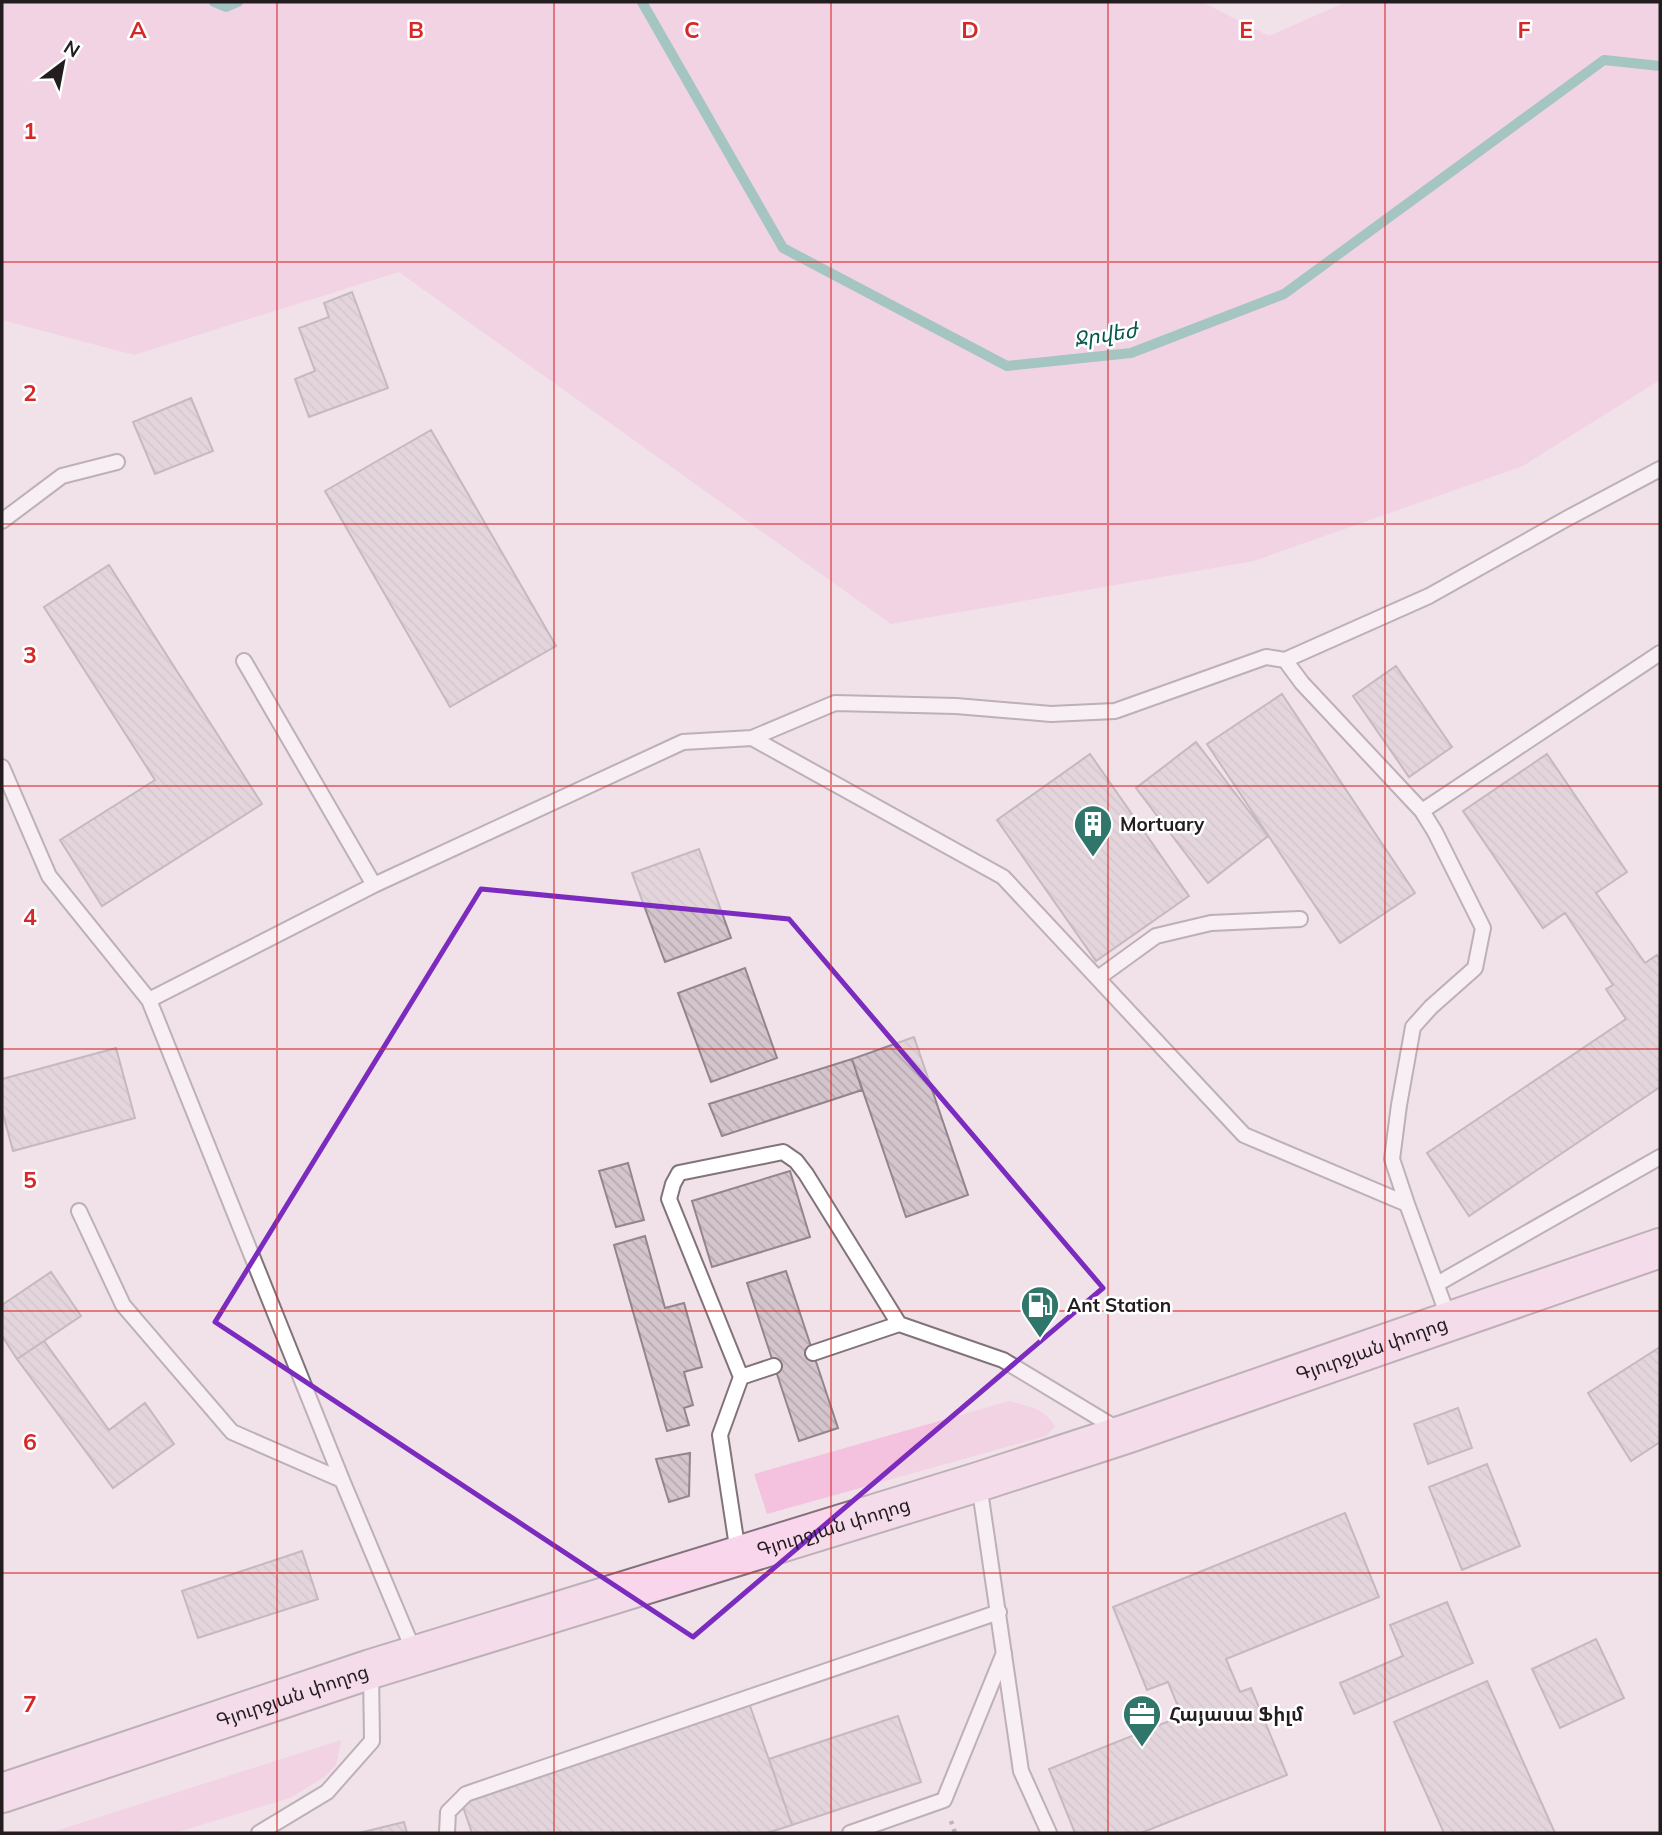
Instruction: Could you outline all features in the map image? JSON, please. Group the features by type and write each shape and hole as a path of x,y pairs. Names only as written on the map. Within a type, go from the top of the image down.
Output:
{"main road":[{"name":"Գյուրջյան փողոց","path":"2,1793 371,1668 1126,1434 1660,1248"}],"lane":[{"path":"2,521 62,476 117,462"},
{"path":"149,1000 374,885 683,742 752,737 835,703 956,706 1051,714 1115,711 1266,657 1285,660 1429,596 1660,469"},
{"path":"1422,811 1660,653"},
{"path":"1285,660 1302,683 1422,811 1483,928 1475,968 1413,1027 1392,1159 1450,1321"},
{"path":"244,661 374,885"},
{"path":"752,737 1003,877 1244,1135 1407,1204"},
{"path":"2,768 49,876 149,1000 415,1655"},
{"path":"1098,978 1156,936 1211,923 1300,919"},
{"path":"738,1556 720,1435 741,1377 669,1199 679,1173 783,1152 796,1161 806,1174 899,1324"},
{"path":"1437,1284 1660,1157"},
{"path":"79,1211 123,1305 232,1432 342,1480"},
{"path":"813,1353 899,1324 1003,1360 1126,1434"},
{"path":"741,1377 774,1366"},
{"path":"978,1482 1021,1771 1049,1833"},
{"path":"447,1833 447,1812 466,1794 999,1612"},
{"path":"850,1833 944,1800 1004,1652"},
{"path":"259,1833 327,1792 372,1741 371,1668"}],"highlighted area":[{"path":"481,889 789,919 1103,1288 693,1637 215,1322"}],"shaded area":[{"path":"2,2 1202,2 1269,36 1346,2 1660,2 1660,380 1523,466 1254,561 891,624 399,272 134,355 2,320"},
{"path":"1009,1401 1042,1412 1055,1427 1046,1436 767,1514 754,1474"},
{"path":"341,1740 336,1765 326,1776 290,1798 175,1833 49,1833"}],"building":[{"path":"352,292 388,388 309,417 295,379 315,371 299,328 329,317 324,303"},
{"path":"191,398 213,451 155,474 133,422"},
{"path":"431,430 556,646 450,707 325,491"},
{"path":"109,565 262,804 102,906 60,840 155,780 44,607"},
{"path":"1396,666 1452,747 1409,777 1353,696"},
{"path":"1282,694 1415,893 1340,943 1207,744"},
{"path":"1196,742 1268,836 1208,883 1136,788"},
{"name":"Mortuary","path":"1090,754 1189,896 1096,961 997,820"},
{"path":"1547,754 1627,872 1596,893 1645,963 1657,955 1660,960 1660,1087 1469,1216 1427,1153 1626,1019 1606,989 1613,985 1565,913 1543,928 1463,811"},
{"path":"699,849 731,938 665,962 632,873"},
{"path":"745,968 777,1058 711,1082 678,993"},
{"path":"914,1037 968,1195 906,1217 852,1059"},
{"path":"116,1048 135,1118 13,1151 2,1110 2,1079"},
{"path":"852,1059 862,1090 722,1136 709,1104"},
{"path":"628,1163 644,1220 616,1227 599,1171"},
{"path":"790,1171 810,1237 712,1267 692,1201"},
{"path":"645,1236 665,1308 684,1303 702,1367 684,1372 693,1405 684,1408 689,1425 667,1431 614,1245"},
{"path":"786,1271 838,1428 799,1441 747,1283"},
{"path":"51,1272 81,1316 17,1359 2,1336 2,1305"},
{"path":"44,1341 109,1430 145,1403 174,1444 113,1488 17,1359"},
{"path":"1660,1347 1660,1442 1631,1461 1588,1393"},
{"path":"1458,1408 1472,1448 1428,1464 1414,1424"},
{"path":"690,1453 689,1496 669,1502 656,1459"},
{"path":"1487,1464 1520,1546 1462,1570 1429,1487"},
{"path":"1345,1513 1379,1597 1226,1659 1240,1692 1251,1688 1287,1775 1141,1833 1075,1833 1049,1769 1182,1716 1168,1682 1147,1690 1113,1607"},
{"path":"302,1551 318,1599 198,1638 182,1591"},
{"path":"1447,1602 1473,1663 1354,1714 1340,1683 1403,1656 1390,1625"},
{"path":"1596,1639 1624,1698 1560,1728 1532,1669"},
{"path":"1487,1681 1555,1833 1444,1833 1394,1722"},
{"path":"749,1703 792,1825 767,1833 472,1833 461,1801"},
{"path":"898,1716 921,1782 792,1825 769,1759"},
{"path":"404,1822 407,1833 359,1833"}],"waterway":[{"name":"Ջրվեժ","path":"214,2 226,7 238,2"},
{"name":"Ջրվեժ","path":"642,2 783,248 1007,366 1131,353 1284,294 1604,60 1660,66"}],"place":[{"name":"Mortuary","path":"1093,858"},
{"name":"Ant Station","path":"1040,1339"},
{"name":"Հայասա Ֆիլմ","path":"1142,1748"}]}
